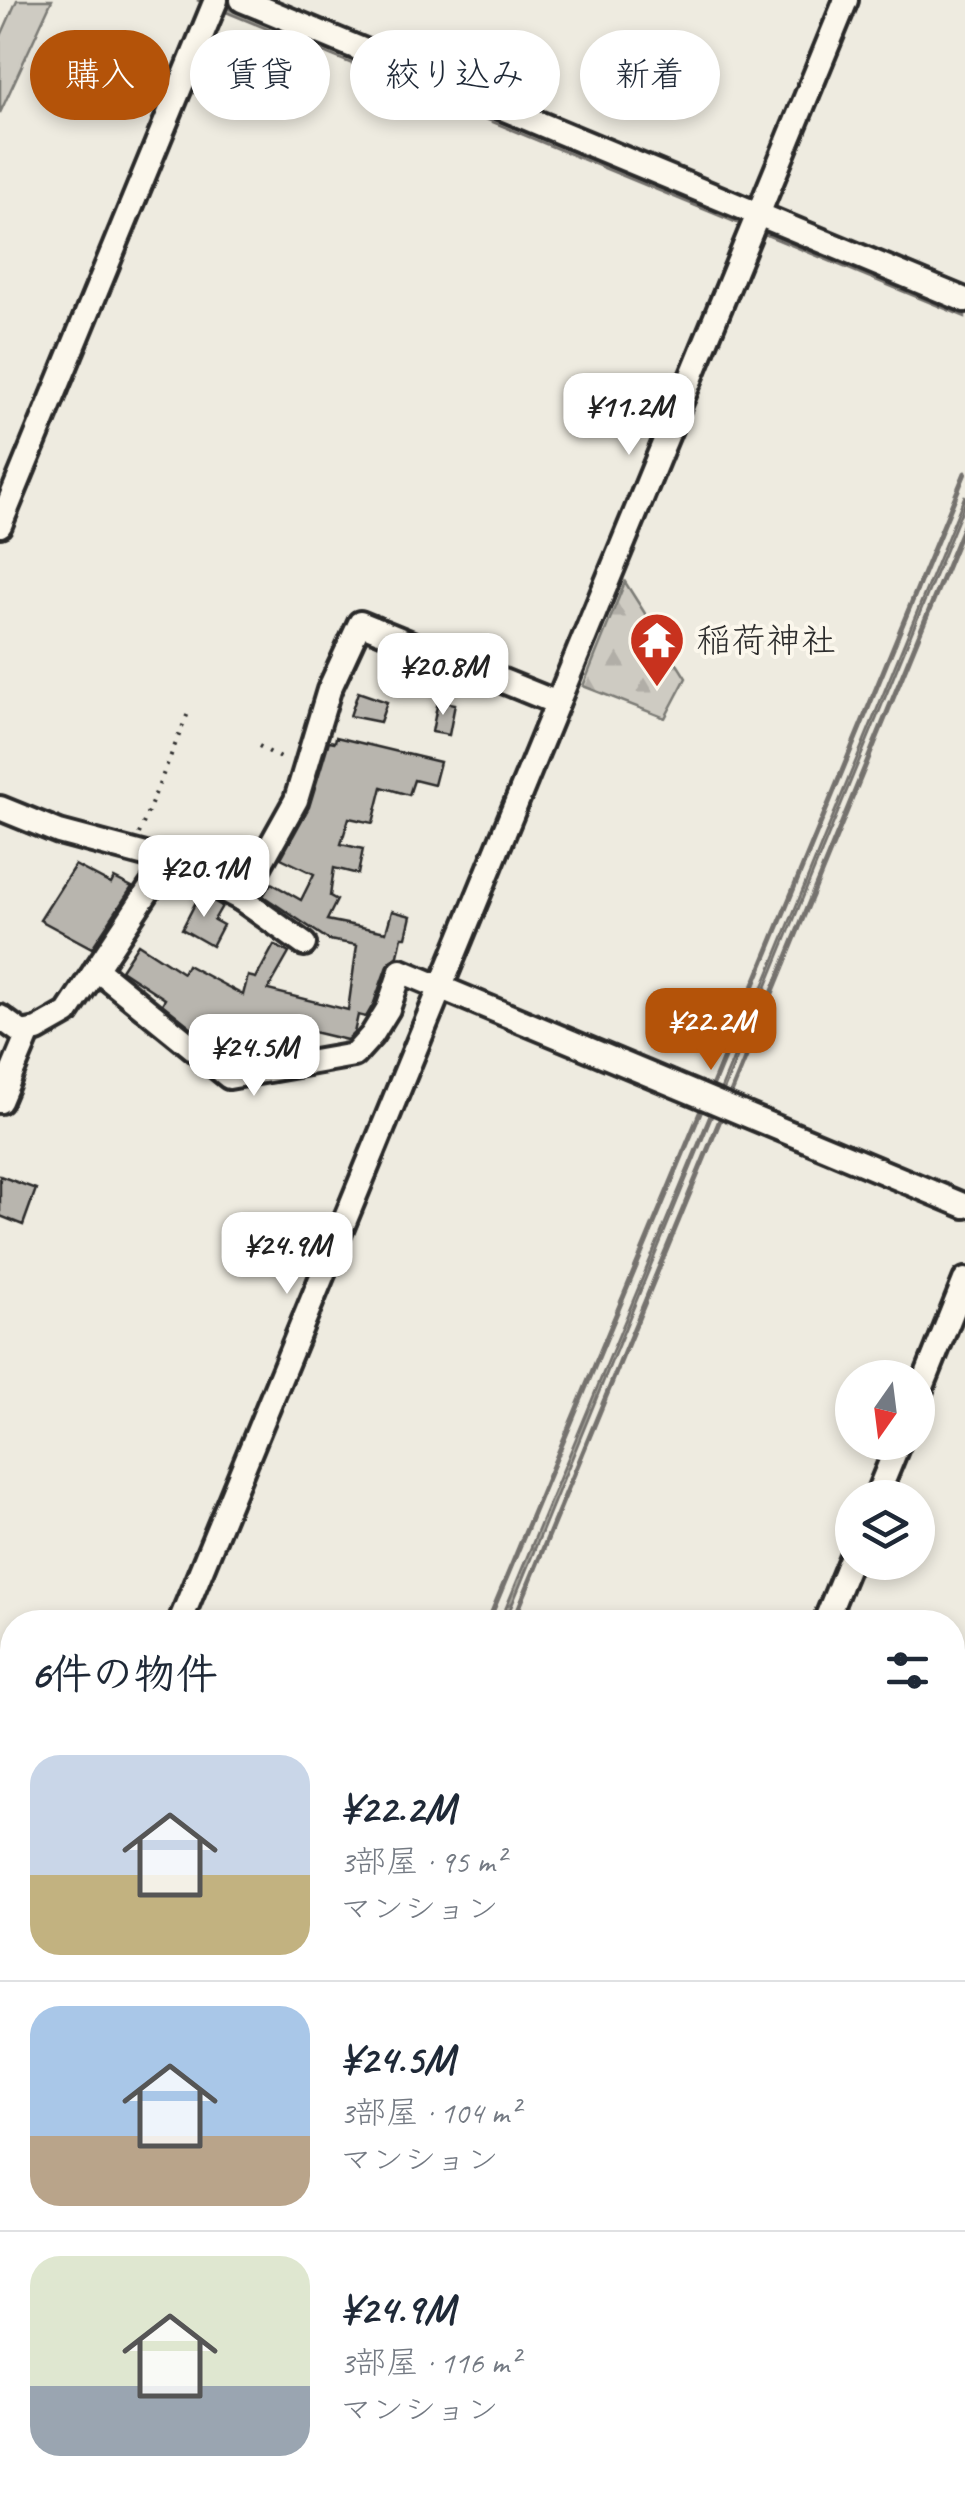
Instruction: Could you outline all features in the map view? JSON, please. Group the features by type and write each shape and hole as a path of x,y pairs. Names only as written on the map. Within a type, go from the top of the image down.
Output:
{"street":[{"path":"242,0 754,223 965,300"},
{"path":"185,1610 846,0"},
{"path":"0,525 214,6"},
{"path":"240,899 296,800 328,690 360,623 557,703"},
{"path":"0,808 59,832 168,861 240,899 304,944"},
{"path":"0,1017 22,1032 29,1032 66,1013 168,861"},
{"path":"96,970 229,1077 354,1055 388,1009 401,971 965,1206"},
{"path":"0,1101 29,1032"},
{"path":"933,1360 965,1280"},
{"path":"830,1610 842,1580"}],"path":[{"path":"132,852 188,713"},
{"path":"258,746 304,768"}],"green space":[{"path":"17,0 52,0 38,30 30,30 30,48 0,113 0,38"},
{"path":"625,582 686,678 665,718 583,686"}],"water":[{"path":"197,0 208,0 281,30 270,30"},
{"path":"330,50 350,59 350,63 330,55"},
{"path":"488,120 499,120 965,312 965,317"},
{"path":"965,495 965,503 721,1097 718,1096"},
{"path":"712,1110 510,1610 505,1610"}],"building":[{"path":"358,692 387,702 380,722 350,716"},
{"path":"438,701 455,704 449,735 432,732"},
{"path":"336,737 440,762 434,785 414,780 409,795 382,787 373,823 349,818 341,844 363,849 358,874 334,868 330,896 337,900 327,920 386,932 392,911 411,916 406,937 402,937 398,956 387,966 366,1017 358,1015 354,1033 347,1040 305,1030 303,1037 261,1027 255,1050 243,1046 231,1059 162,1004 165,999 121,970 138,944 183,973 187,965 243,995 248,976 256,978 274,945 289,953 268,990 348,1010 357,945 329,940 263,896 271,883 301,900 314,874 281,858 309,807 329,741 335,742"},
{"path":"75,865 111,884 114,878 132,887 92,948 40,920"},
{"path":"200,894 222,906 214,920 223,925 212,946 182,929"},
{"path":"0,1176 36,1189 23,1225 0,1216"}],"waterway":[{"path":"711,1089 965,473"},
{"path":"729,1098 965,523"},
{"path":"493,1610 702,1108"},
{"path":"518,1610 722,1115"}],"place":[{"name":"稲荷神社","path":"657,689"}]}
